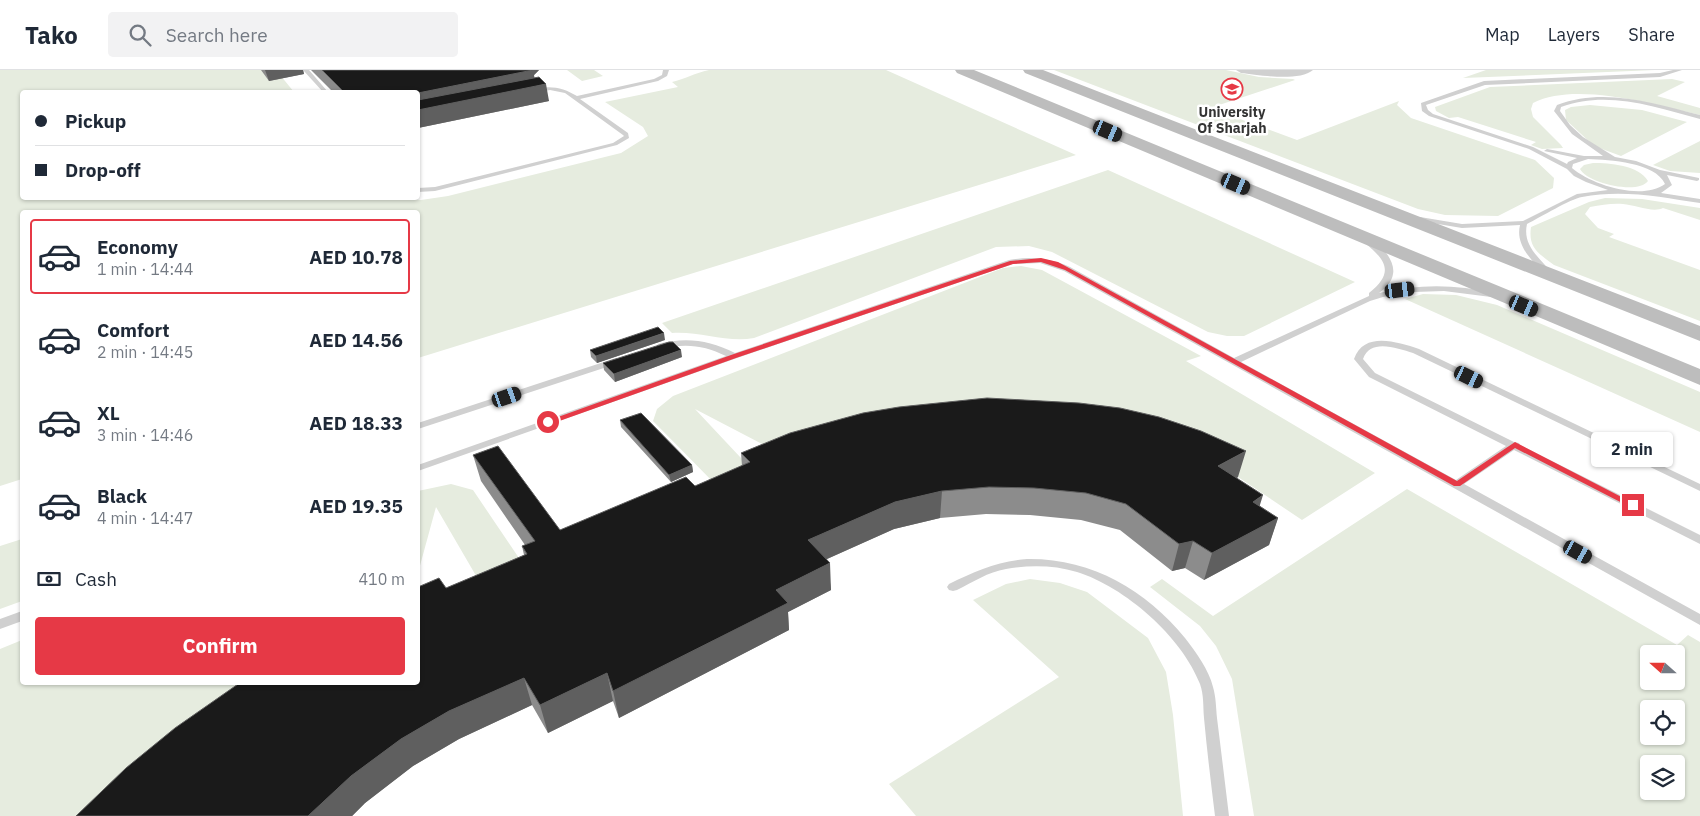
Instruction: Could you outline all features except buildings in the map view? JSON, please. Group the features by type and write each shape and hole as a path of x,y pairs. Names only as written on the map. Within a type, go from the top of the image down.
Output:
{"street":[{"path":"962,70 1700,378"},
{"path":"1030,70 1700,334"},
{"path":"1240,70 1278,74 1308,70"}],"lane":[{"path":"306,70 324,90"},
{"path":"576,98 656,80 664,76 666,70"},
{"path":"1613,159 1587,158 1531,148 1431,115 1425,111 1423,104 1484,83 1660,75 1679,70"},
{"path":"420,190 435,189 614,144 625,139 626,134 576,98 557,89 524,93"},
{"path":"1699,179 1655,171 1613,159 1586,144 1560,118 1557,111 1559,106 1578,100 1613,100 1652,105 1700,117"},
{"path":"1586,144 1587,158"},
{"path":"1531,148 1569,168 1582,183 1579,195"},
{"path":"1569,168 1570,163 1587,158"},
{"path":"1655,171 1669,184 1700,200"},
{"path":"1578,177 1622,191 1700,200"},
{"path":"1644,193 1662,191 1669,184 1699,179"},
{"path":"1397,214 1462,226 1524,223 1579,195 1622,191"},
{"path":"1524,223 1523,242 1550,275"},
{"path":"1363,238 1384,256 1389,266 1390,275 1387,284 1367,299"},
{"path":"420,467 734,356 1026,260 1056,263 1700,620"},
{"path":"1233,362 1367,299 1400,290 1438,288 1484,293 1507,298"},
{"path":"650,350 669,344 690,341 714,346 734,356"},
{"path":"1700,488 1416,351 1402,346 1375,344 1365,347 1359,352 1358,359 1372,375 1515,445 1700,540"},
{"path":"420,425 622,359"},
{"path":"1457,484 1515,445"},
{"path":"953,587 1004,565 1032,562 1062,565 1091,573 1118,586 1162,622 1180,641 1195,662 1206,686 1222,816"},
{"path":"0,624 20,617"}],"shaded area":[{"path":"0,70 276,70 292,90 20,90 20,200 421,200 448,196 621,153 648,136 643,127 605,102 678,87 672,82 709,70 886,70 1076,155 420,357 420,210 20,210 20,480 0,486"},
{"path":"567,70 594,70 603,76 582,81"},
{"path":"1054,70 1226,70 1259,77 1293,79 1295,80 1210,108 1297,140 1399,101 1397,105 1411,118 1535,160 1554,178 1553,188 1498,216 1445,215 1418,209"},
{"path":"1486,70 1655,70 1463,78"},
{"path":"1672,79 1685,82 1657,96 1700,108 1700,115 1639,101 1593,94 1571,94 1551,97 1533,103 1531,109 1533,117 1563,148 1542,149 1531,145 1536,142 1458,117 1449,118 1436,111 1435,107 1490,87"},
{"path":"1590,105 1642,110 1687,122 1621,156 1594,146 1566,120 1565,110 1571,107"},
{"path":"1700,141 1700,173 1670,171 1653,165"},
{"path":"1593,163 1615,164 1631,168 1638,171 1648,181 1634,187 1613,186 1602,183 1592,179 1580,169 1584,165"},
{"path":"1108,170 1355,282 1244,336 1227,336 1208,332 1052,252 1029,246 996,247 754,338 734,339 672,333 662,323"},
{"path":"1605,198 1642,199 1700,208 1700,220 1663,208 1649,209 1619,204 1590,207 1585,214 1598,228 1614,234 1609,237 1700,270 1700,321 1554,265 1535,249 1531,240 1531,227 1589,202"},
{"path":"1021,266 1042,270 1201,356 1186,361 1375,473 1302,520 1238,477 1194,457 791,459 695,409 756,474 720,489 653,421 657,409 673,396 1003,268"},
{"path":"1423,294 1456,295 1497,305 1700,392 1700,432 1405,299"},
{"path":"451,484 473,490 525,567 482,586 436,507 420,566 420,491"},
{"path":"1407,489 1677,645 1688,635 1700,642 1700,816 1254,816 1232,679 1216,646 1200,626 1150,587 1162,579 1213,616"},
{"path":"20,540 20,602 0,609 0,546"},
{"path":"1030,579 1060,583 1087,592 1148,638 1166,672 1173,715 1183,816 916,816 889,784 1059,677 973,600 1006,584"},
{"path":"20,641 20,685 294,685 125,816 0,816 0,649"}],"place":[{"name":"University Of Sharjah","path":"1232,89"}],"route":[{"path":"548,422 734,356 1012,262 1041,260 1056,263 1457,484 1515,445 1633,505"}]}
